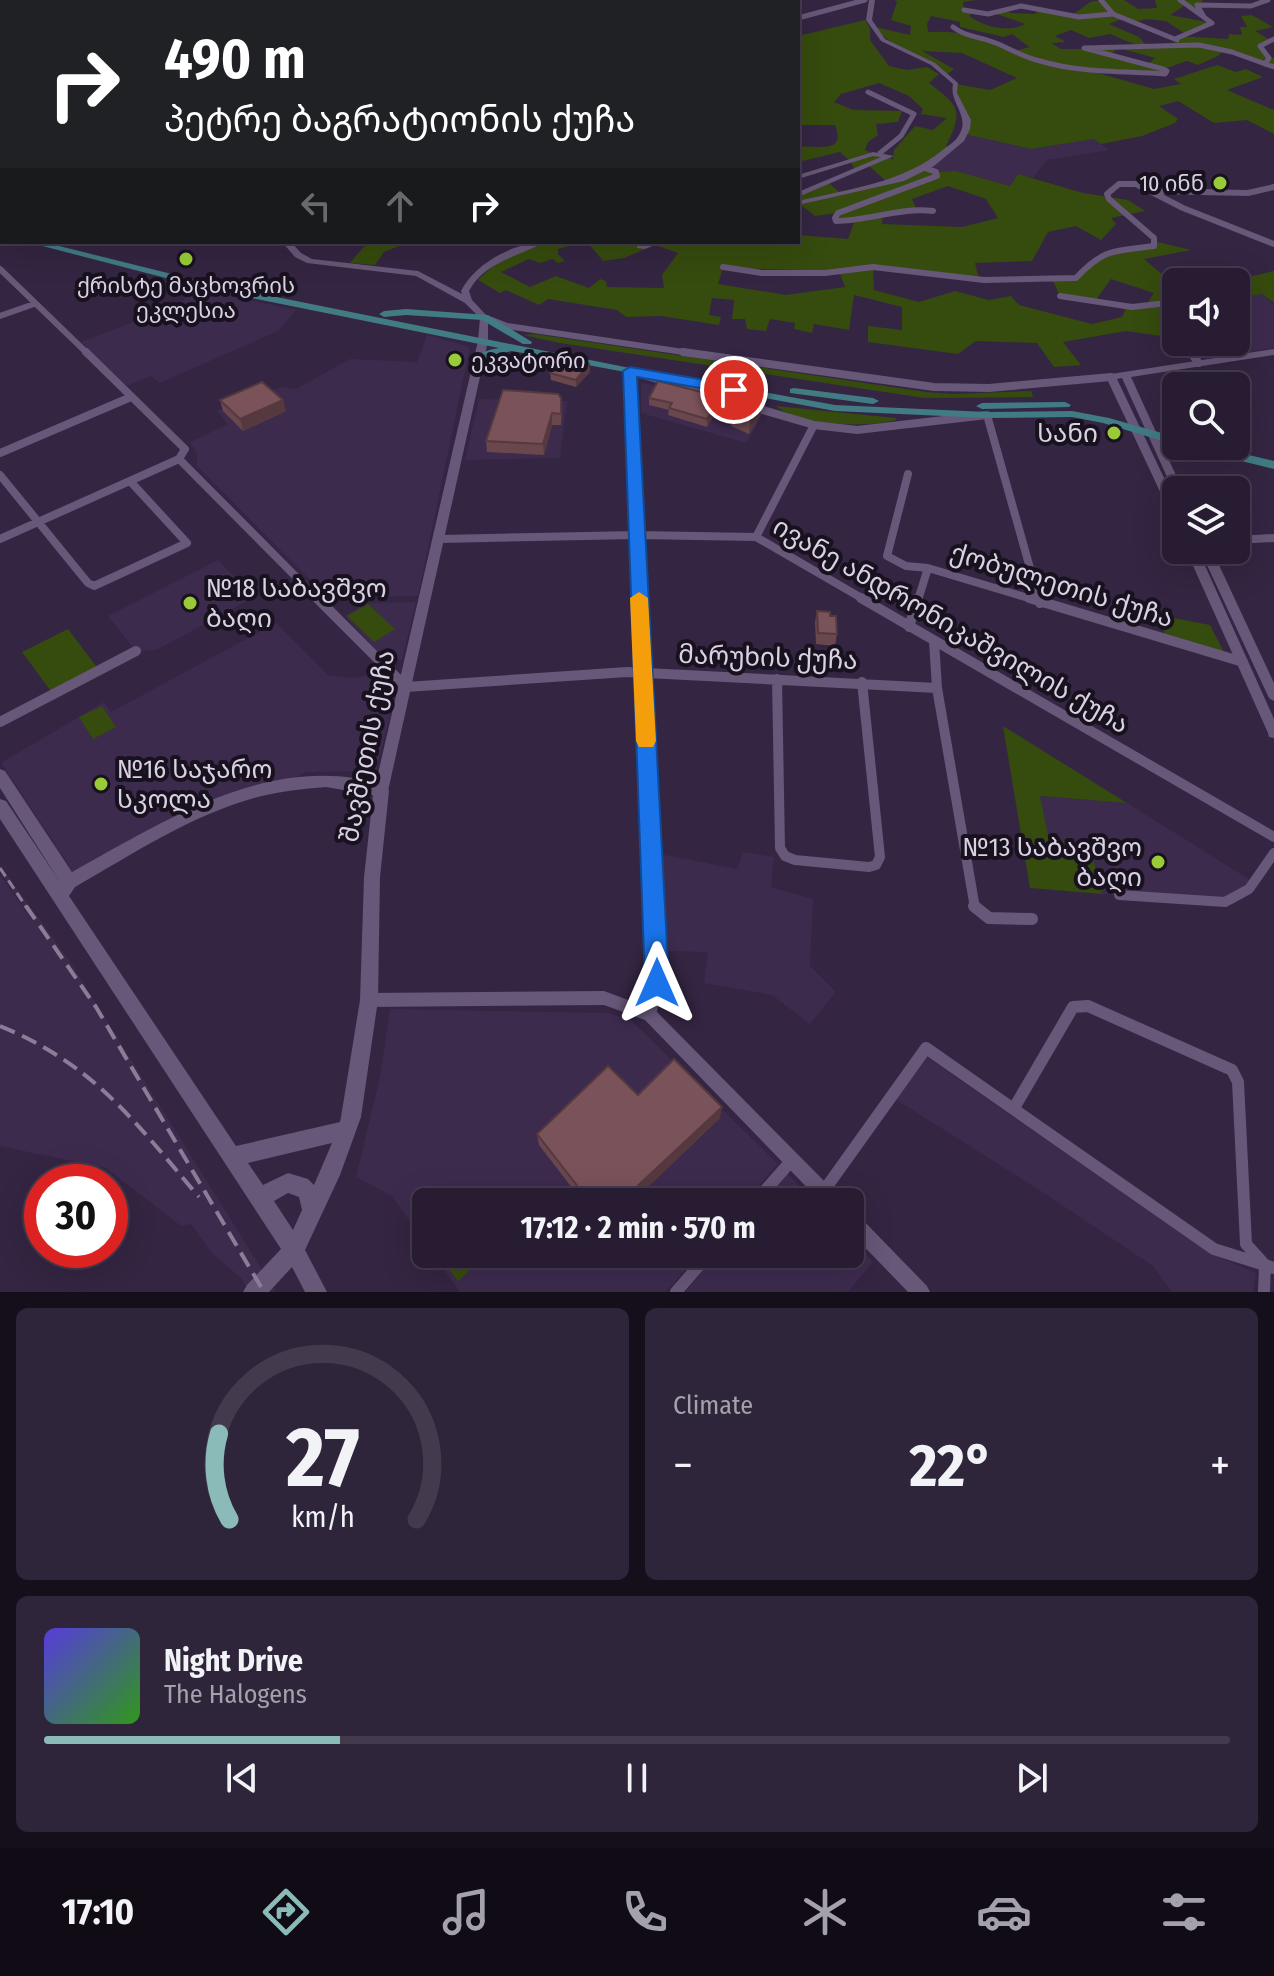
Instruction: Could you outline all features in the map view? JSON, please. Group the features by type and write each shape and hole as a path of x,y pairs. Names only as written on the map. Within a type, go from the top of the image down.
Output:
{"main road":[{"path":"40,244 212,287 483,337"},
{"path":"65,244 203,278 384,314 630,371 835,408 987,415 1072,414 1162,429"},
{"path":"384,314 406,312 484,317 524,346"},
{"path":"478,360 497,351 524,346 835,398 977,406 1076,406 1162,435"},
{"path":"1250,450 1274,456"},
{"path":"1250,459 1274,465"},
{"path":"0,775 64,890 231,1157 294,1250 316,1292"},
{"path":"64,890 162,830 216,804 246,794 328,781 381,791"},
{"name":"შავშეთის ქუჩა","path":"254,1292 294,1250 313,1213 347,1130 358,1085 369,1000 372,877 381,791"},
{"path":"0,806 64,890"},
{"path":"231,1157 347,1130"},
{"path":"260,1199 284,1183 293,1182 307,1191 313,1213"}],"street":[{"path":"800,17 865,0"},
{"path":"800,203 901,179 925,168 961,139 966,129 967,120 954,93 956,84 933,64 883,40 869,20 872,0"},
{"path":"1101,0 1113,14"},
{"path":"1180,0 1203,15"},
{"path":"953,27 963,35 993,42 1042,62 1076,68 1160,74 1167,71 1084,48 1117,49 1178,40 1184,33 1211,25 1197,5 1251,6 1268,0"},
{"path":"964,10 994,13 1021,6 1079,17 1113,14 1178,40 1225,48 1274,67"},
{"path":"1265,64 1269,58 1260,46 1274,39"},
{"path":"800,176 880,153 901,136 914,114 907,108 880,102 868,92"},
{"path":"800,194 854,169 889,158 880,153"},
{"path":"925,168 936,172 937,176 838,213 835,218 836,221 856,220 903,208 933,211"},
{"path":"723,267 762,273 825,273 873,267 984,280 1076,278 1094,259 1108,252 1154,246 1154,238 1146,229 1109,199 1108,191 1119,184 1136,184 1183,208 1274,244"},
{"path":"1151,191 1248,193 1274,187"},
{"path":"289,244 310,261 402,270 431,279 468,301 484,317 507,326 884,382 989,388 1111,377 1274,352"},
{"path":"468,301 465,291 472,278 519,250 536,244"},
{"path":"0,269 185,449 179,459 0,539"},
{"path":"1060,296 1126,308 1162,305"},
{"path":"0,316 34,304"},
{"name":"შავშეთის ქუჩა","path":"381,791 440,539 483,337 484,317"},
{"path":"1193,356 1199,363"},
{"path":"650,1015 657,983 657,940 641,673 630,371 814,425 857,430 987,415 1040,603"},
{"path":"1125,375 1162,479"},
{"path":"1111,377 1162,456"},
{"path":"0,453 131,397"},
{"path":"756,537 814,425"},
{"path":"179,459 406,687"},
{"path":"908,474 887,556 907,565 928,568"},
{"path":"0,475 88,583 94,586 187,543 130,481"},
{"name":"ივანე ანდრონიკაშვილის ქუჩა","path":"440,539 637,535 756,537 1274,837"},
{"path":"1250,539 1274,538"},
{"path":"1198,564 1274,733"},
{"path":"1213,564 1274,696"},
{"name":"ქობულეთის ქუჩა","path":"909,627 928,568 1243,662"},
{"path":"934,641 937,688 975,909 989,918 1032,919"},
{"path":"0,722 136,651"},
{"name":"მარუხის ქუჩა","path":"406,687 641,673 937,688"},
{"path":"777,679 780,848 785,856 795,860 869,867 876,865 880,857 862,682"},
{"path":"1119,895 1225,902 1236,900 1255,883 1274,853"},
{"path":"369,1000 604,998 650,1015 819,1188"},
{"path":"1014,1108 1073,1007 1080,1005 1232,1070 1238,1082 1246,1244 1270,1267"},
{"path":"834,1188 926,1048 1214,1249 1270,1267"},
{"path":"767,1188 792,1160"},
{"path":"864,1233 921,1292"},
{"path":"1264,1292 1270,1267"},
{"path":"676,1292 697,1268"}],"shaded area":[{"path":"964,134 1031,149 1094,139 1109,150 1047,160 1033,178 1018,174 1010,186 956,171 936,172 925,168"},
{"path":"199,289 296,310 278,331 160,383 151,376 127,386 81,342 175,306"},
{"path":"1262,294 1274,305 1274,348 1250,352 1250,296"},
{"path":"427,335 470,347 418,596 328,598 197,466 197,454 190,442 228,424 217,411 283,387 296,389 350,359 417,362"},
{"path":"641,383 764,413 746,443 641,413"},
{"path":"479,399 567,401 560,458 465,460"},
{"name":"№18 საბავშვო ბაღი","path":"218,560 254,597 157,650 136,651 108,616"},
{"path":"416,602 402,660 382,656 345,616 367,603"},
{"path":"276,623 328,675 352,678 392,671 399,680 376,771 305,772 288,782 196,804 74,873 1,763 104,702 111,712"},
{"name":"№13 საბავშვო ბაღი","path":"1039,796 1127,803 1255,883 1225,902 1102,894 1089,842 1049,840"},
{"path":"743,852 774,857 771,887 813,899 810,966 836,992 810,1024 772,995 704,983 708,952 662,951 660,854 737,869"},
{"path":"0,865 69,960 276,1292 249,1292 241,1278 212,1253 191,1224 181,1226 128,1185 128,1164 87,1164 0,1146 0,875 35,925 0,872"},
{"path":"390,1009 609,1013 632,1021 778,1164 757,1188 412,1188 412,1224 392,1196 356,1177 380,1077"},
{"path":"925,1056 1210,1253 1256,1273 1253,1292 1172,1292 1153,1266 895,1099"},
{"path":"786,1172 801,1188 772,1188"},
{"path":"864,1253 873,1262 848,1292 685,1292 705,1268 864,1268"},
{"path":"443,1268 687,1268 666,1292 460,1292"}],"green space":[{"path":"895,0 976,0 963,2 964,10 974,12 969,16 989,26 1012,28 1025,24 994,13 1004,10 1036,14 1038,8 1071,16 1090,2 1101,0 1124,0 1138,9 1157,8 1155,0 1203,0 1200,4 1203,15 1187,4 1170,15 1212,23 1184,33 1166,21 1146,19 1136,22 1125,18 1109,24 1139,37 1146,45 1178,42 1178,36 1228,39 1229,34 1242,35 1240,27 1247,27 1241,16 1252,15 1273,27 1255,31 1270,40 1260,46 1269,58 1274,58 1274,67 1224,50 1198,65 1187,61 1164,69 1165,74 1084,69 1154,89 1181,84 1174,79 1217,65 1236,72 1246,69 1263,77 1227,90 1274,110 1274,134 1247,120 1214,123 1178,101 1159,106 1178,119 1175,123 1142,136 1101,144 1094,139 1031,149 964,134 966,129 954,93 956,84 990,90 1017,78 962,53 922,51 954,69 946,75 892,43 875,27 910,35 911,26 891,20","holes":["931,16 960,22 960,27 1004,37 1012,34 1029,47 1012,52 972,36 928,32 927,24","1071,30 1089,38 1110,34 1136,45 1119,48 1155,58 1147,65 1111,54 1117,49 1061,49 1051,43 1066,42 1055,36"]},
{"path":"865,20 870,28 870,40 889,66 907,70 927,67 939,74 929,83 947,97 956,110 955,124 946,146 951,148 926,167 936,172 956,171 1010,186 1018,174 1083,193 1128,200 1145,211 1111,218 1116,224 1101,240 1076,226 1048,232 1032,261 975,263 979,279 873,268 874,290 919,302 955,291 989,300 1011,296 1019,305 1092,324 1122,317 1126,308 1144,308 1154,293 1111,279 1093,304 1060,296 1052,279 1076,278 1108,252 1149,247 1154,241 1191,250 1144,259 1162,274 1162,336 1126,331 1063,342 1081,365 1054,367 1037,343 976,341 958,354 868,342 868,326 902,330 902,307 854,295 849,330 814,324 812,333 794,329 795,323 770,319 766,331 747,329 745,319 732,319 734,300 712,298 709,315 721,317 719,325 661,316 626,317 617,310 548,299 539,305 506,290 500,293 478,280 502,261 526,249 548,244 576,244 558,249 558,254 565,261 558,263 553,259 540,263 529,259 501,272 530,287 556,276 589,288 600,279 606,281 607,287 664,288 662,275 678,253 655,245 624,258 603,261 589,244 800,244 800,235 848,239 855,220 836,221 837,213 815,216 800,205 800,194 827,181 839,192 886,181 868,165 854,169 840,152 800,162 800,147 833,145 838,135 835,125 800,125 800,36","holes":["879,83 909,96 923,109 921,114 947,118 933,130 915,126 894,150 893,160 886,154 873,154 865,150 868,142 878,135 876,124 898,122 902,111 853,110 834,102 841,94","948,186 986,199 998,218 962,227 882,224 883,213 916,208 912,199","723,268 839,271 845,287 786,295 718,284"]},
{"path":"366,244 404,244 384,252 375,265 350,263"},
{"path":"1274,271 1274,303 1262,294 1250,296 1250,277"},
{"path":"535,334 926,392 1031,391 1033,397 924,398 523,335"},
{"path":"776,406 896,420 833,424 800,418"},
{"path":"368,604 395,629 374,642 347,616"},
{"path":"1168,617 1210,625 1224,652 1164,633"},
{"path":"68,629 99,670 53,694 22,652"},
{"path":"102,706 116,727 93,739 79,717"},
{"path":"1003,726 1127,803 1040,796 1049,840 1089,842 1102,894 1030,888"},
{"path":"448,1268 472,1268 458,1281"}],"building":[{"path":"564,357 589,364 576,380 550,373"},
{"path":"658,381 721,397 707,419 669,408 672,403 649,398"},
{"path":"262,382 283,400 240,419 220,400"},
{"path":"503,390 558,394 561,398 561,414 552,413 543,444 486,441"},
{"path":"745,397 761,401 750,419 733,411"},
{"path":"817,611 836,616 837,634 818,633"},
{"path":"674,1059 722,1107 635,1188 579,1188 537,1134 608,1066 638,1095"}],"railway":[{"path":"0,868 27,908"},
{"path":"26,906 96,1007 264,1292"},
{"path":"0,1026 33,1041 88,1077 133,1120 199,1197"}],"slow traffic":[{"path":"639,598 646,741"}],"place":[{"name":"10 ინნ","path":"1220,183"},
{"name":"ქრისტე მაცხოვრის ეკლესია","path":"186,259"},
{"name":"ეკვატორი","path":"455,360"},
{"name":"სანი","path":"1114,433"},
{"name":"№18 საბავშვო ბაღი","path":"190,603"},
{"name":"№16 საჯარო სკოლა","path":"101,784"},
{"name":"№13 საბავშვო ბაღი","path":"1158,862"}],"route":[{"path":"657,983 630,371 734,390"}]}
